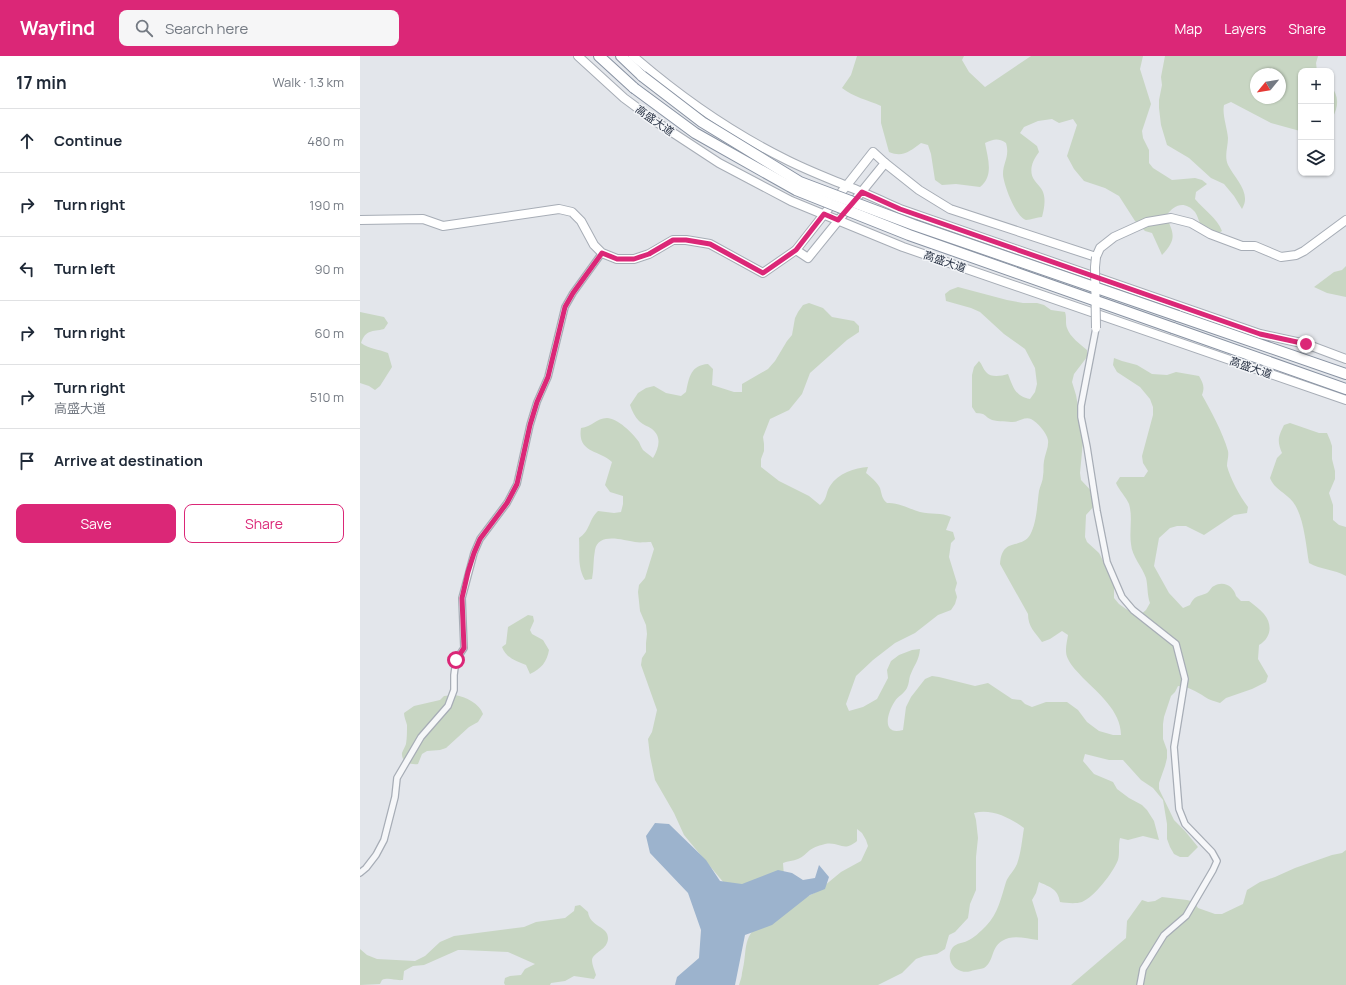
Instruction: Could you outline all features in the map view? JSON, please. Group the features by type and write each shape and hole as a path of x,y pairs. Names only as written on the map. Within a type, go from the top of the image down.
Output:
{"highway":[{"path":"594,56 619,74"},
{"name":"高盛大道","path":"599,56 634,88 694,133 796,190 909,235 1346,389"},
{"path":"621,56 642,76 702,122 800,182 914,225 1346,374"}],"main road":[{"name":"高盛大道","path":"578,56 624,98 655,121 719,163 791,201 903,247 1346,400"},
{"path":"633,56 664,82 697,106 755,143 817,174 900,209 1260,334 1306,344 1346,359"},
{"path":"360,220 423,219 443,226 559,209 572,212 581,221 594,245 602,253 617,259 634,259 649,254 673,240 686,240 710,244 763,273 796,250 873,152 919,190 950,209 1096,257"},
{"path":"796,250 808,258 885,163"},
{"path":"1096,328 1095,267 1096,257 1100,248 1114,237 1147,222 1172,218 1191,223 1210,234 1242,246 1255,246 1281,257 1296,255 1304,251 1346,220"}],"street":[{"path":"360,873 376,855 384,840 395,797 398,778 401,772 421,737 448,706 454,690 456,660 464,648 462,598 474,553 480,539 507,503 517,484 530,425 537,402 548,377 565,307 573,293 602,253"},
{"path":"1096,328 1081,406 1081,417 1088,448 1097,511 1107,562 1122,597 1133,610 1176,644 1185,679 1174,747 1179,809 1185,824 1212,852 1217,861 1186,916 1164,935 1143,969 1140,985"}],"green space":[{"path":"857,56 964,56 962,60 969,72 985,87 1031,56 1143,56 1140,69 1151,104 1142,131 1143,138 1149,150 1149,163 1153,168 1172,180 1195,178 1202,180 1207,184 1196,192 1195,199 1214,218 1222,231 1216,235 1205,229 1191,208 1179,205 1172,209 1166,216 1173,236 1170,245 1162,255 1152,233 1145,231 1135,221 1119,196 1105,188 1084,181 1074,169 1067,156 1077,125 1073,119 1059,123 1052,119 1038,121 1024,127 1020,133 1037,146 1039,152 1034,159 1031,170 1033,178 1044,195 1042,217 1026,220 1022,218 1014,207 1003,174 1007,156 1007,148 1006,143 1001,140 993,140 985,143 989,172 984,183 980,187 956,184 942,185 935,180 928,145 921,143 910,151 902,154 894,154 889,152 881,123 881,106 856,96 842,88 851,75"},
{"path":"1165,56 1318,56 1317,68 1298,68 1298,130 1271,123 1231,102 1224,105 1224,117 1228,138 1226,155 1227,162 1244,192 1245,203 1242,209 1224,184 1211,178 1189,158 1167,145 1161,125 1159,108 1162,85 1161,77"},
{"path":"1334,90 1337,98 1336,110 1334,114"},
{"path":"1346,266 1346,297 1327,293 1314,287 1334,272 1342,270"},
{"path":"958,287 1007,300 1023,303 1037,303 1044,305 1051,310 1065,312 1068,331 1087,350 1087,357 1074,374 1072,382 1076,395 1083,441 1080,473 1081,480 1097,497 1096,504 1086,515 1085,537 1087,542 1099,553 1109,572 1114,586 1114,598 1126,609 1140,615 1146,610 1150,603 1147,581 1132,549 1131,514 1129,504 1116,483 1120,477 1144,477 1148,471 1143,463 1142,456 1153,415 1153,407 1150,399 1140,387 1117,372 1113,365 1114,358 1137,365 1152,374 1167,375 1176,372 1199,376 1203,385 1202,395 1226,444 1228,451 1228,471 1248,507 1247,513 1234,515 1204,535 1186,526 1170,528 1159,538 1154,566 1169,593 1183,608 1190,605 1195,598 1207,593 1218,584 1225,584 1231,587 1241,601 1249,601 1261,610 1267,618 1270,627 1266,639 1259,645 1258,659 1268,676 1266,682 1252,689 1226,698 1220,703 1208,699 1186,687 1178,686 1171,696 1163,724 1163,739 1167,750 1167,758 1159,783 1159,789 1174,820 1198,847 1188,857 1180,857 1174,854 1170,847 1167,839 1167,824 1163,800 1153,788 1141,780 1123,760 1109,760 1085,754 1083,761 1094,774 1113,782 1117,789 1142,805 1147,810 1154,821 1159,840 1143,836 1128,840 1120,838 1119,855 1116,865 1103,884 1082,902 1060,902 1055,891 1039,882 1032,900 1038,919 1038,940 1015,937 1002,941 996,947 987,965 982,969 963,972 952,964 950,954 953,947 975,937 990,921 999,906 1007,880 1017,864 1020,851 1024,828 1000,815 980,812 974,813 978,838 976,857 976,890 970,904 968,918 955,932 949,935 945,949 937,954 916,959 902,973 878,985 739,985 744,965 746,946 750,934 761,921 818,891 841,872 861,861 868,846 862,833 857,829 857,841 848,846 823,844 812,849 798,859 783,863 784,877 780,891 724,883 684,835 674,813 655,780 648,739 652,732 657,710 641,665 642,658 646,652 647,634 646,625 640,611 638,592 639,585 645,578 654,549 651,542 637,542 612,538 601,541 597,544 595,550 592,579 585,580 582,575 579,560 579,538 586,532 592,518 598,511 614,513 621,512 623,496 610,492 605,485 612,462 586,447 582,442 581,428 603,418 615,420 633,434 643,450 653,458 658,447 657,436 652,429 642,424 634,414 630,405 638,393 646,388 654,386 666,393 681,396 686,392 688,381 694,369 708,364 713,369 712,385 734,392 742,392 742,384 768,369 775,361 792,335 795,318 803,305 809,303 823,308 832,317 854,321 859,326 859,332 847,340 810,373 802,394 789,410 770,419 763,437 764,451 761,459 761,467 779,481 809,496 820,505 833,481 852,470 868,467 866,473 879,486 883,498 887,503 900,505 920,512 951,517 946,530 953,532 955,539 951,543 949,557 957,583 955,590 957,597 951,610 938,615 915,633 895,643 873,660 856,676 846,704 849,711 863,707 877,699 888,678 887,670 891,661 899,655 912,650 920,649 919,657 910,676 907,688 896,699 890,711 888,722 891,730 903,730 906,707 911,697 925,679 932,676 975,686 988,683 1012,699 1021,700 1025,704 1032,707 1046,702 1067,702 1078,710 1087,722 1099,731 1113,735 1121,735 1120,726 1113,710 1102,696 1069,662 1066,650 1068,635 1062,631 1050,639 1042,642 1034,632 1028,619 1028,614 1000,564 1001,555 1004,550 1008,546 1022,542 1026,539 1030,535 1034,525 1039,491 1043,478 1048,440 1046,434 1031,419 1026,418 1014,422 995,421 983,414 976,413 972,407 972,375 974,367 979,361 988,374 999,376 1008,374 1015,390 1025,398 1030,399 1035,392 1037,384 1035,368 1025,349 1004,334 980,312 946,301 945,294"},
{"path":"360,312 384,317 388,323 384,329 367,333 361,343 370,348 388,353 392,367 380,386 375,390 360,383"},
{"path":"1290,423 1319,433 1327,433 1330,440 1332,446 1335,479 1329,493 1333,505 1333,520 1339,525 1346,527 1346,576 1309,563 1304,531 1297,508 1290,499 1274,485 1270,478 1277,458 1282,453 1279,445 1280,433 1284,425"},
{"path":"528,615 533,616 534,621 530,630 532,634 543,640 549,650 543,665 530,674 526,665 506,654 502,647 506,644 508,627"},
{"path":"455,695 468,699 481,710 483,714 478,722 469,727 446,748 427,751 422,754 418,764 412,764 405,761 402,756 407,737 407,725 404,713 414,706 440,700 444,696"},
{"path":"1346,850 1346,985 1071,985 1126,938 1127,921 1142,900 1148,902 1155,901 1162,897 1187,900 1194,902 1198,908 1215,914 1222,914 1243,904 1247,890 1260,882 1295,868 1342,853"},
{"path":"580,905 588,912 592,921 605,931 608,938 606,945 593,957 593,966 596,975 594,979 574,976 565,981 551,983 550,985 505,985 505,978 521,975 525,969 535,964 508,952 458,950 424,965 413,966 404,971 403,980 387,979 382,980 380,984 360,985 360,949 367,955 377,959 415,961 425,956 440,942 454,936 524,927 536,922 565,918 574,911 575,906"}],"water":[{"path":"655,823 669,824 706,860 720,881 742,884 778,870 792,873 803,880 815,878 819,865 829,877 825,889 810,895 772,925 745,935 735,985 675,985 677,977 699,958 701,930 688,893 650,853 646,836"}],"route":[{"path":"456,660 464,648 462,598 474,553 480,539 495,521 517,484 530,425 537,402 548,377 565,307 573,293 602,253 617,259 634,259 649,254 673,240 686,240 710,244 763,273 796,250 824,214 838,220 862,192 900,209 1260,334 1306,344"}]}
